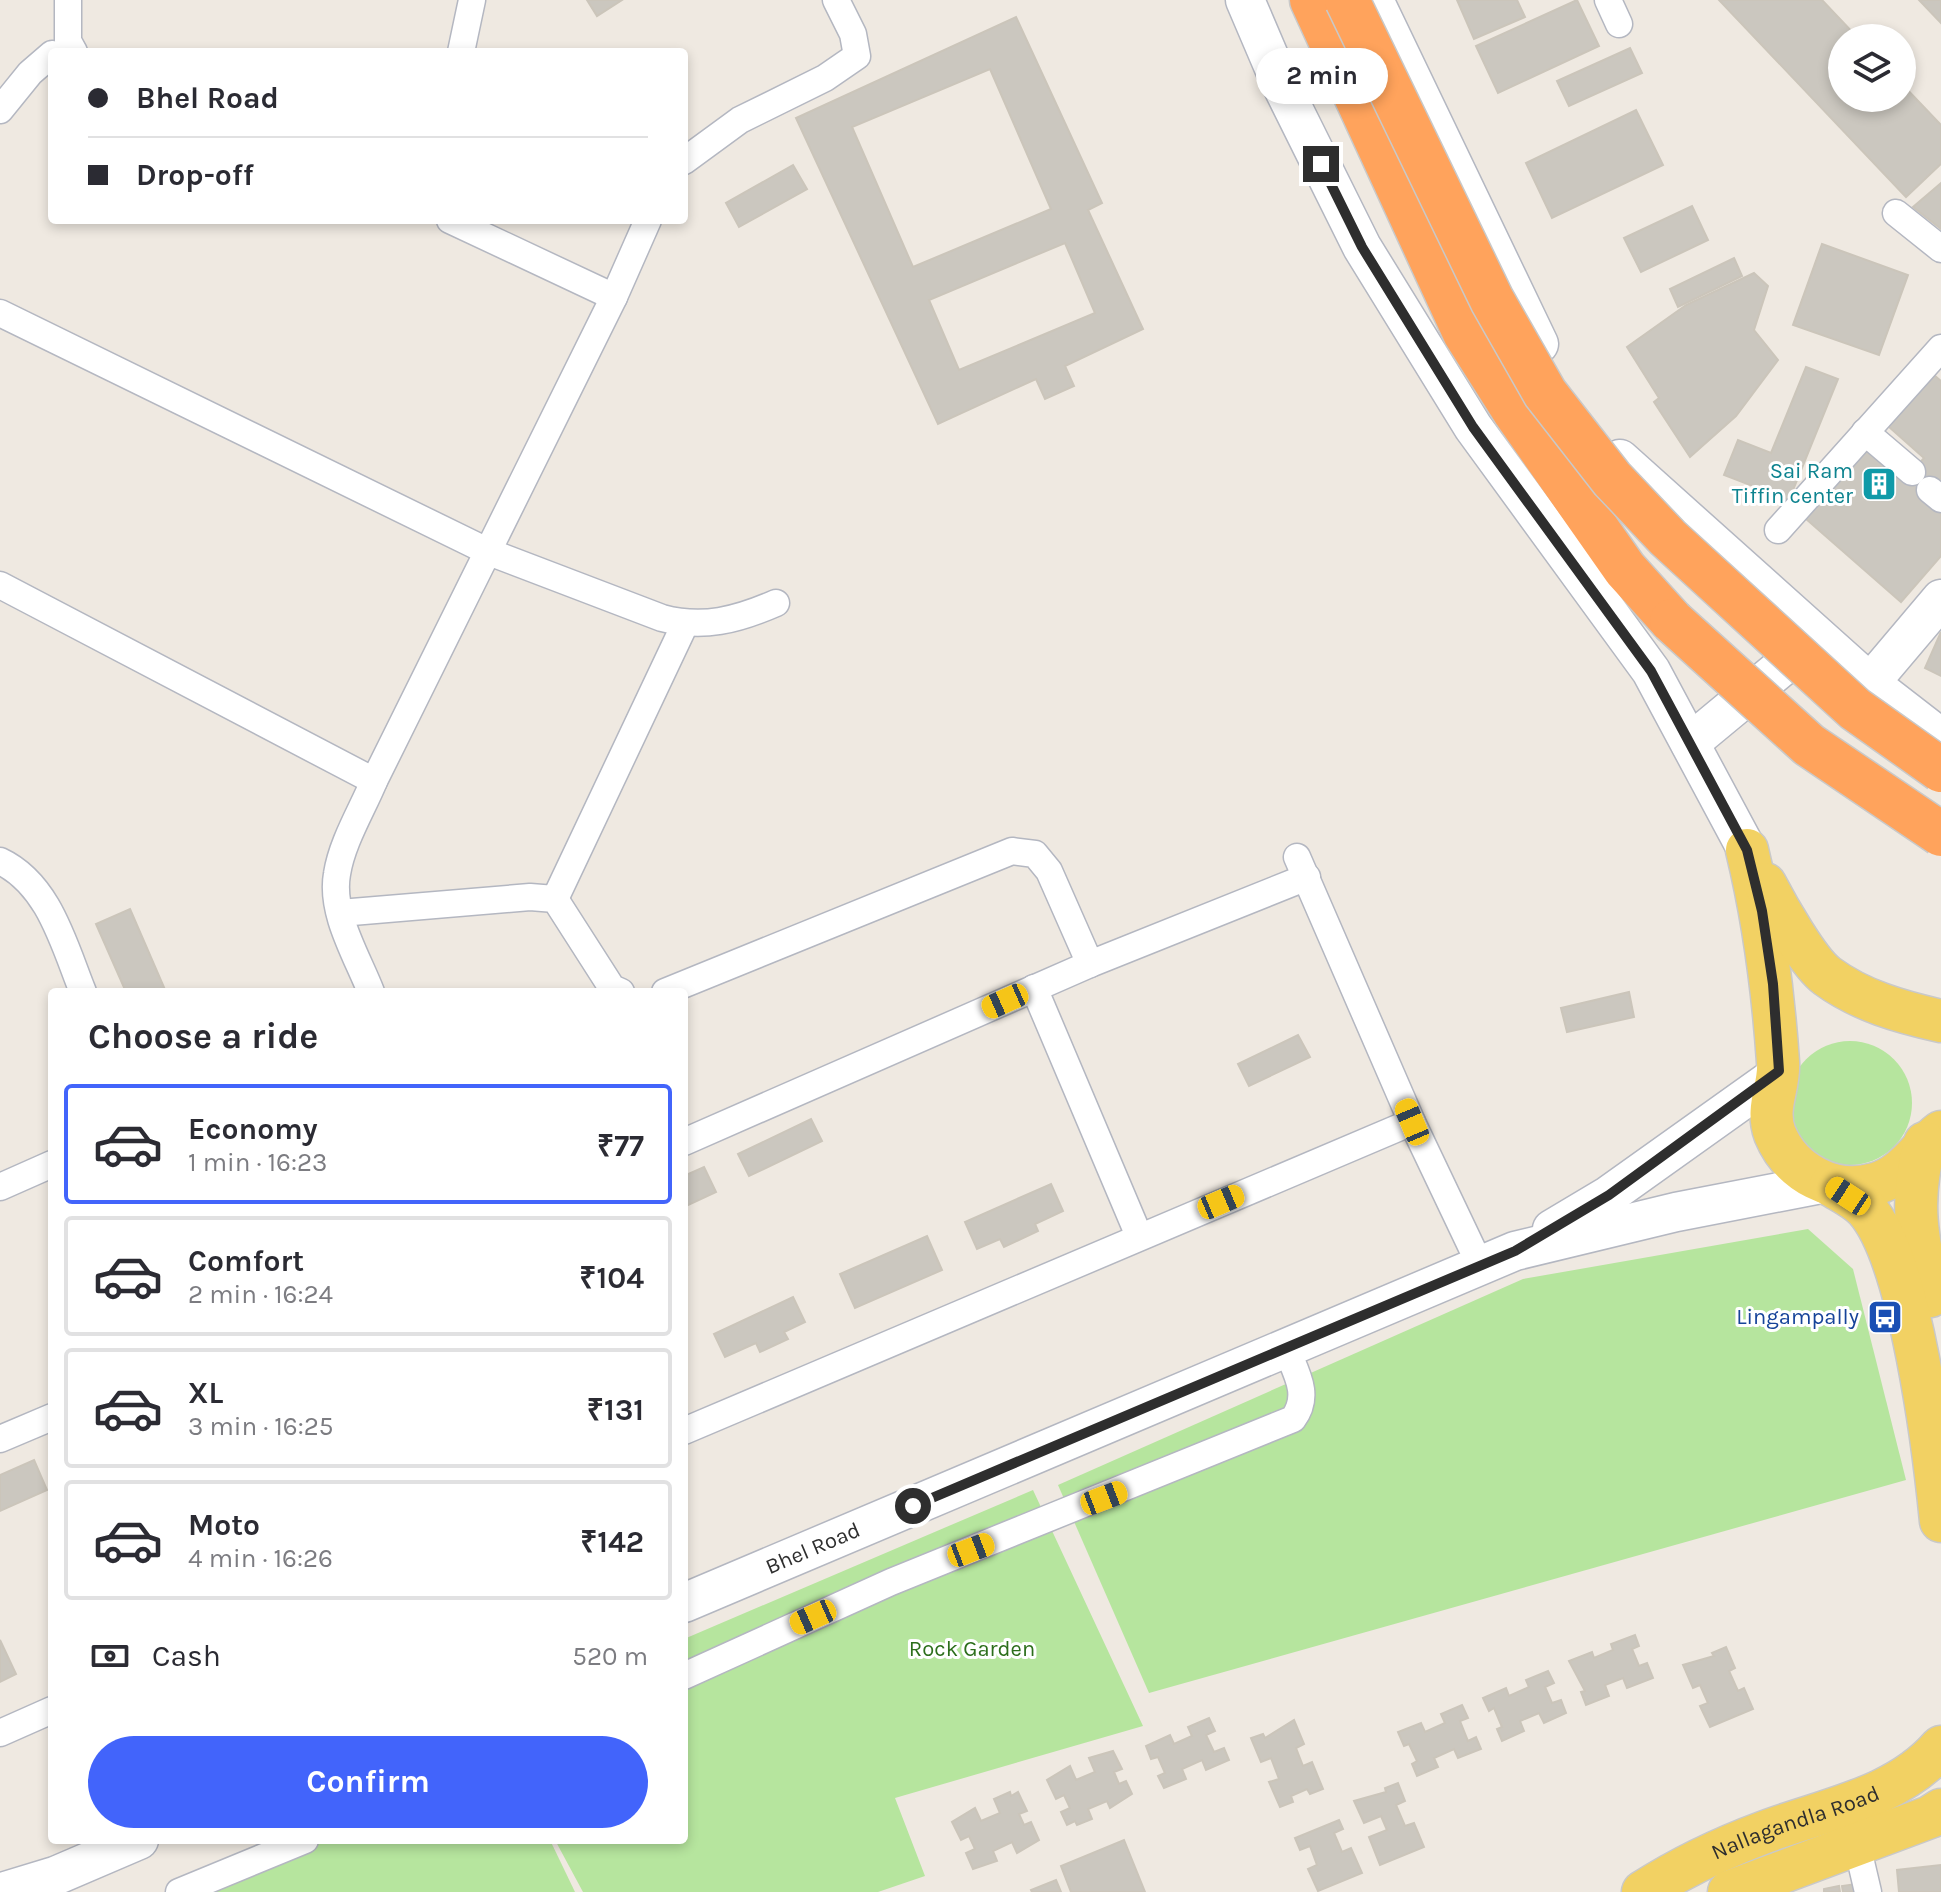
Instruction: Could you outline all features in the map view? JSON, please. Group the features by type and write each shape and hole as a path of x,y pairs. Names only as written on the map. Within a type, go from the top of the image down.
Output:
{"highway":[{"path":"1312,0 1465,333 1515,412 1625,569 1672,621 1809,745 1941,834"},
{"path":"1347,0 1492,300 1545,393 1612,479 1668,538 1855,709 1941,770"}],"main road":[{"path":"1747,850 1782,915 1825,975 1891,1010 1941,1021"},
{"path":"1747,850 1762,911 1773,984 1776,1076 1771,1094 1774,1131 1794,1163 1865,1207 1883,1235 1896,1268 1931,1441 1941,1521"},
{"path":"1828,1184 1875,1184 1912,1162 1933,1138"},
{"path":"1933,1138 1914,1199 1915,1233 1941,1344"},
{"name":"Nallagandla Road","path":"1643,1892 1695,1861 1763,1832 1890,1788 1941,1747"},
{"name":"Nallagandla Road","path":"1729,1892 1936,1814"}],"street":[{"path":"62,48 68,0"},
{"path":"462,48 472,0"},
{"path":"688,158 740,120 825,78 857,56 853,34 836,0"},
{"path":"1245,0 1280,82 1362,247 1473,427 1651,671 1747,850"},
{"path":"1374,0 1494,256 1557,380 1626,467 1870,683 1941,738"},
{"path":"0,110 30,73 48,60"},
{"path":"1896,213 1941,249"},
{"path":"459,224 614,297"},
{"path":"369,988 340,913 336,884 340,860 374,781 614,297 646,224"},
{"path":"0,313 489,552 685,624 730,621 776,603"},
{"path":"1778,530 1865,432 1937,360"},
{"path":"1865,432 1928,487"},
{"path":"0,585 374,781"},
{"path":"1870,683 1941,599"},
{"path":"555,899 685,624"},
{"path":"1690,743 1818,637"},
{"path":"675,988 1012,851 1035,854 1049,871 1090,964"},
{"path":"0,861 21,871 49,909 81,988"},
{"path":"688,1140 1090,964 1302,867 1412,1122 1480,1265"},
{"path":"340,913 530,897 555,899"},
{"path":"555,899 612,988"},
{"path":"1034,988 1139,1236"},
{"path":"1515,1251 1609,1195 1776,1076"},
{"path":"688,1429 1412,1122"},
{"path":"0,1187 48,1166"},
{"path":"1515,1251 1676,1212 1828,1184"},
{"name":"Bhel Road","path":"688,1601 1515,1251"},
{"path":"688,1674 891,1582 1293,1419 1303,1406 1303,1391 1286,1348"},
{"path":"0,1439 48,1419"},
{"path":"0,1733 48,1712"},
{"path":"2,1892 55,1876 130,1844"},
{"path":"179,1892 295,1844"},
{"path":"1857,1845 1868,1892"}],"green space":[{"path":"1850,1041 1874,1046 1894,1059 1907,1079 1912,1103 1907,1127 1894,1147 1874,1160 1850,1165 1826,1160 1806,1147 1793,1127 1788,1103 1793,1079 1806,1059 1826,1046"},
{"path":"1808,1229 1853,1269 1906,1480 1149,1693 1058,1485 1523,1279"},
{"name":"Rock Garden","path":"1033,1490 1143,1726 895,1798 925,1876 878,1892 583,1892 557,1844 688,1844 688,1637"},
{"path":"285,1844 552,1844 575,1892 197,1892"}],"building":[{"path":"587,0 622,0 597,16"},
{"path":"1457,0 1517,0 1525,17 1474,39"},
{"path":"1577,0 1599,46 1498,93 1476,46"},
{"path":"1719,0 1822,0 1845,24 1828,24 1828,112 1916,112 1916,99 1941,125 1941,164 1906,197"},
{"path":"1919,0 1941,0 1941,23"},
{"path":"1016,17 1102,203 1088,210 1143,329 1065,366 1074,386 1045,399 1036,379 938,424 796,118","holes":["990,69 1051,209 913,267 852,127","1065,243 1095,313 959,370 929,300"]},
{"path":"1630,48 1642,73 1569,106 1557,81"},
{"path":"1636,110 1663,165 1552,218 1526,163"},
{"path":"793,165 807,189 739,227 726,203"},
{"path":"1941,183 1941,229 1913,207"},
{"path":"1692,206 1708,240 1641,272 1624,238"},
{"path":"1822,244 1908,275 1879,355 1793,325"},
{"path":"1734,258 1742,276 1678,307 1670,289"},
{"path":"1754,273 1768,286 1754,330 1778,360 1736,416 1690,457 1654,402 1659,398 1627,347 1686,305"},
{"path":"1806,367 1838,379 1789,500 1724,475 1738,440 1771,453"},
{"name":"Sai Ram Tiffin center","path":"1926,368 1941,381 1941,478 1926,495 1941,509 1941,556 1901,602 1798,512 1863,439 1907,478 1924,458 1880,419"},
{"path":"1941,632 1941,676 1925,668"},
{"path":"130,909 164,988 124,988 96,924"},
{"path":"1629,992 1634,1017 1567,1032 1561,1008"},
{"path":"1298,1035 1310,1057 1249,1086 1238,1064"},
{"path":"811,1119 822,1141 749,1176 738,1154"},
{"path":"704,1167 716,1192 688,1205 688,1174"},
{"path":"1051,1184 1063,1211 1035,1224 1038,1231 1004,1247 1000,1239 977,1249 965,1222"},
{"path":"927,1236 942,1270 855,1308 840,1274"},
{"path":"793,1297 805,1322 784,1332 788,1339 760,1352 756,1343 725,1357 714,1334"},
{"path":"34,1460 47,1490 0,1511 0,1475"},
{"path":"1635,1635 1639,1646 1632,1649 1639,1666 1647,1663 1653,1678 1627,1688 1623,1678 1605,1685 1609,1696 1586,1705 1581,1692 1585,1691 1569,1661 1592,1652 1594,1658 1613,1650 1611,1644"},
{"path":"0,1640 16,1674 0,1682"},
{"path":"1726,1647 1735,1668 1729,1671 1738,1691 1744,1688 1753,1709 1710,1727 1700,1706 1708,1703 1700,1685 1693,1688 1683,1665 1714,1656 1712,1653"},
{"path":"1548,1671 1554,1683 1545,1687 1552,1703 1561,1700 1566,1713 1544,1723 1539,1713 1520,1721 1524,1731 1502,1741 1497,1729 1502,1727 1494,1708 1489,1711 1483,1698 1506,1688 1509,1696 1529,1687 1526,1680"},
{"path":"1462,1705 1468,1718 1460,1721 1468,1741 1476,1737 1481,1749 1458,1758 1454,1749 1434,1758 1438,1767 1417,1776 1412,1764 1417,1761 1409,1744 1404,1746 1398,1732 1421,1723 1425,1732 1445,1723 1441,1714"},
{"path":"1209,1718 1215,1731 1206,1735 1214,1752 1224,1748 1229,1760 1206,1770 1202,1760 1182,1769 1186,1779 1164,1788 1158,1776 1165,1773 1158,1757 1151,1759 1146,1746 1170,1735 1174,1744 1192,1736 1188,1727"},
{"path":"1294,1720 1304,1744 1296,1748 1303,1766 1312,1762 1323,1789 1310,1794 1307,1789 1291,1796 1293,1802 1280,1807 1269,1782 1279,1779 1271,1758 1261,1762 1251,1738 1263,1734 1265,1738"},
{"path":"1113,1751 1122,1769 1114,1772 1119,1784 1126,1781 1132,1794 1110,1808 1107,1801 1088,1809 1092,1819 1067,1825 1061,1812 1070,1808 1064,1795 1056,1799 1047,1780 1070,1766 1076,1780 1095,1772 1089,1758"},
{"path":"1398,1783 1405,1801 1396,1805 1405,1826 1414,1823 1424,1847 1380,1865 1369,1837 1387,1830 1381,1816 1364,1823 1354,1801 1386,1792 1385,1788"},
{"path":"1010,1792 1011,1796 1018,1792 1027,1811 1019,1814 1024,1825 1031,1822 1039,1840 1017,1853 1012,1842 993,1851 997,1861 973,1869 966,1853 975,1849 969,1836 961,1840 952,1822 975,1808 981,1821 1000,1813 994,1799"},
{"path":"1339,1820 1343,1829 1334,1833 1342,1852 1351,1848 1362,1873 1318,1891 1308,1869 1317,1865 1310,1846 1300,1850 1295,1838"},
{"path":"1124,1840 1145,1892 1071,1892 1061,1866"},
{"path":"1941,1865 1941,1892 1899,1892 1897,1870"},
{"path":"1056,1880 1061,1892 1031,1890"},
{"path":"1864,1883 1865,1892 1843,1892 1842,1886"},
{"path":"1839,1886 1840,1892 1824,1892 1824,1889"}],"place":[{"name":"Sai Ram Tiffin center","path":"1879,484"},
{"name":"Lingampally","path":"1885,1317"}],"route":[{"path":"913,1506 1515,1251 1609,1195 1779,1071 1773,984 1762,911 1747,850 1651,671 1473,427 1362,247 1321,164"}]}
